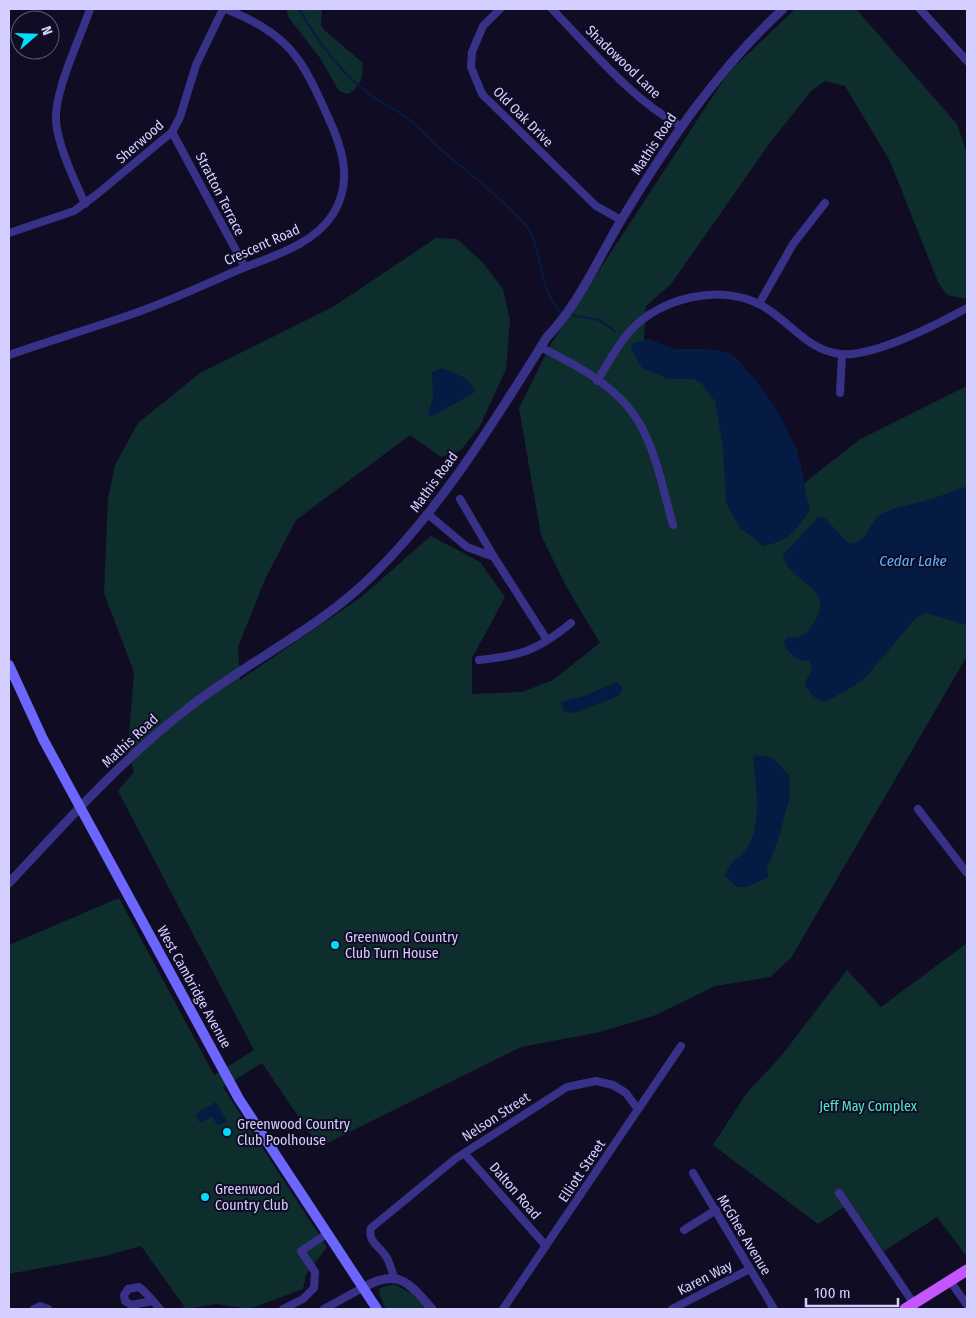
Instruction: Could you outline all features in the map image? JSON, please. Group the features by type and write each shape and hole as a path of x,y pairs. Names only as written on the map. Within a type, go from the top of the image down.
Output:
{"main road":[{"name":"West Cambridge Avenue","path":"9,665 43,739 239,1099 377,1309"},
{"path":"909,1307 967,1270"}],"street":[{"path":"85,204 59,137 56,116 60,94 90,9"},
{"name":"Sherwood","path":"9,233 59,218 85,204 172,132 180,117 196,65 224,9"},
{"name":"Crescent Road","path":"9,355 139,312 245,267 301,242 324,226 333,214 341,198 344,182 344,164 338,138 309,75 298,57 283,41 265,27 224,9"},
{"name":"Old Oak Drive","path":"500,9 483,26 472,52 471,67 482,94 596,206 621,220"},
{"name":"Shadowood Lane","path":"552,9 637,96 657,112 682,127"},
{"name":"Mathis Road","path":"9,883 80,808 142,748 187,709 356,591 390,558 429,515 461,470 540,347 576,299 621,220 682,127 735,55 783,9"},
{"path":"920,9 967,61"},
{"name":"Stratton Terrace","path":"172,132 245,267"},
{"path":"760,304 793,244 825,203"},
{"path":"597,381 631,330 665,306 688,298 711,295 760,304 812,345 842,354 860,354 882,348 967,308"},
{"path":"540,347 597,381 621,399 642,428 650,446 673,525"},
{"path":"840,393 842,354"},
{"path":"460,499 547,640"},
{"path":"429,515 467,547 494,556"},
{"path":"480,660 514,656 530,651 571,622"},
{"path":"918,809 967,873"},
{"name":"Elliott Street","path":"503,1309 637,1108 681,1046"},
{"name":"Nelson Street","path":"394,1277 387,1258 370,1235 372,1228 464,1153 555,1093 577,1083 596,1081 613,1085 626,1093 637,1108"},
{"name":"Dalton Road","path":"464,1153 546,1246"},
{"name":"McGhee Avenue","path":"693,1173 774,1309"},
{"path":"839,1193 909,1307"},
{"path":"684,1230 716,1210"},
{"path":"283,1309 303,1299 314,1288 315,1272 301,1250 328,1234"},
{"name":"Karen Way","path":"672,1309 750,1269"},
{"path":"324,1309 378,1280 394,1277 412,1286 432,1309"},
{"path":"950,1281 967,1305"},
{"path":"153,1301 160,1309"},
{"path":"34,1309 40,1306 48,1309"}],"green space":[{"path":"286,9 322,9 321,25 324,30 362,62 361,80 356,88 348,94 339,91 320,58 289,18"},
{"name":"Greenwood Country Club","path":"795,9 856,9 957,124 967,154 967,299 947,295 938,282 890,161 845,86 825,81 811,91 769,144 671,284 646,306 644,339 674,349 707,349 730,353 740,362 780,417 797,450 803,484 859,440 967,386 967,656 791,958 770,977 715,986 656,1015 600,1032 521,1047 319,1147 262,1063 223,1087 327,1247 306,1275 303,1289 249,1309 217,1304 186,1309 141,1246 105,1256 9,1274 9,945 119,898 214,1075 254,1050 118,791 134,772 128,748 134,672 104,593 108,498 115,465 138,423 200,373 333,307 436,238 457,239 483,263 503,289 510,320 506,369 480,426 461,450 441,457 410,435 296,520 265,579 238,647 240,680 360,598 431,536 480,562 505,597 472,658 472,694 522,692 553,680 600,643 566,586 541,535 519,408 551,344 728,73"},
{"name":"Jeff May Complex","path":"967,943 967,1257 937,1217 884,1251 849,1204 818,1224 713,1145 746,1094 782,1055 847,970 881,1007"},
{"path":"394,1284 412,1294 427,1309 386,1309 379,1294 380,1288"}],"water":[{"path":"649,339 674,349 707,349 730,353 768,397 784,423 796,449 810,509 796,529 786,538 763,546 740,528 726,503 723,447 715,401 701,383 693,379 668,379 642,368 631,349 632,344"},
{"path":"443,368 467,379 475,392 431,417 428,414 433,397 432,372"},
{"name":"Cedar Lake","path":"967,486 967,625 926,613 915,619 866,677 851,688 825,702 815,697 805,682 811,672 811,664 809,661 800,660 793,656 783,642 788,637 799,636 808,630 818,616 820,604 817,595 811,587 787,565 783,555 818,517 825,518 849,544 865,536 873,522 887,511 932,499"},
{"path":"617,682 623,688 619,696 574,713 563,711 561,703 563,701 584,696"},
{"path":"756,755 773,758 789,775 790,795 779,837 767,869 768,877 747,887 737,887 725,876 732,862 748,846 755,826 757,802 753,758"},
{"path":"216,1102 227,1121 218,1126 212,1117 200,1123 195,1114"}],"waterway":[{"path":"299,9 322,44 349,77 371,95 417,126 522,221 530,231 535,243 548,292 562,313"},
{"path":"571,315 599,320 615,331"}],"place":[{"name":"Greenwood Country Club Turn House","path":"335,945"},
{"name":"Greenwood Country Club Poolhouse","path":"227,1132"},
{"name":"Greenwood Country Club","path":"205,1197"}]}
